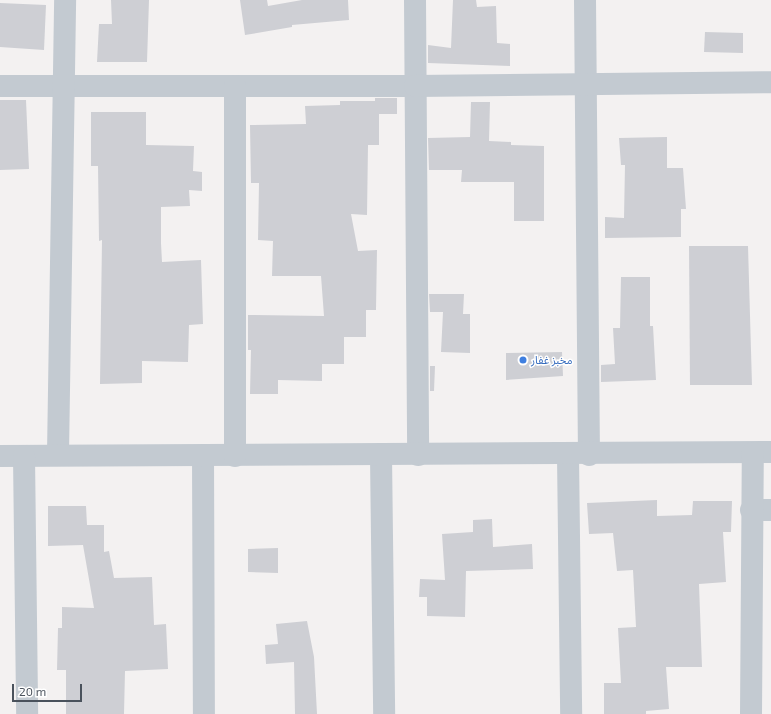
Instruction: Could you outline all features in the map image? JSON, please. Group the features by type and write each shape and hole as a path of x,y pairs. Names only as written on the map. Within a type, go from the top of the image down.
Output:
{"street":[{"path":"58,454 66,86 65,0"},
{"path":"415,0 418,455"},
{"path":"571,714 578,455 585,84 585,0"},
{"path":"0,86 415,86 771,82"},
{"path":"235,86 235,456"},
{"path":"0,456 58,454 235,456 762,453 761,510 751,714"},
{"path":"203,455 204,714"},
{"path":"381,455 384,714"},
{"path":"24,456 27,714"}],"building":[{"path":"111,0 149,0 147,62 97,62 99,24 112,24"},
{"path":"240,0 267,0 268,6 302,0 348,0 349,20 292,25 292,27 245,35"},
{"path":"453,0 476,0 477,7 496,6 497,43 510,44 510,66 428,63 428,45 451,48"},
{"path":"0,3 46,5 44,50 0,47"},
{"path":"705,32 743,33 743,53 704,52"},
{"path":"375,98 397,98 397,114 379,114 379,145 368,145 367,215 351,214 358,251 377,250 376,310 366,310 366,337 344,337 344,364 322,364 322,381 278,380 278,394 250,394 251,350 248,350 248,315 324,316 321,276 272,276 273,241 258,240 259,183 251,183 250,125 306,124 305,106 340,105 340,101 375,101"},
{"path":"0,100 26,100 29,169 0,170"},
{"path":"471,102 490,102 489,141 511,142 511,145 544,146 544,221 514,221 514,182 461,182 462,170 429,170 428,138 470,137"},
{"path":"91,112 146,112 146,145 194,146 193,171 202,172 202,191 189,190 190,206 161,207 161,243 162,262 201,260 203,324 189,325 188,362 142,361 142,383 100,384 102,240 99,241 98,166 91,166"},
{"path":"667,137 667,168 683,168 686,209 681,209 681,237 605,238 605,217 624,218 625,165 621,165 619,138"},
{"path":"689,246 748,246 752,385 690,385"},
{"path":"621,277 650,277 650,326 653,326 656,380 601,382 601,365 615,364 613,328 620,328"},
{"path":"429,294 464,294 463,314 470,314 470,353 441,352 443,312 430,312"},
{"path":"562,352 563,376 506,380 506,353"},
{"path":"430,366 435,366 434,391 430,391"},
{"path":"657,500 657,516 692,515 693,501 732,501 731,532 723,532 726,582 699,584 702,667 666,667 669,709 646,711 646,714 604,714 604,683 621,683 618,628 636,627 633,570 617,571 613,533 589,534 587,503"},
{"path":"48,506 86,506 87,525 104,525 104,552 109,551 114,578 152,577 154,625 166,624 168,669 125,671 124,714 66,714 66,670 57,670 58,628 62,628 62,607 94,608 83,545 48,546"},
{"path":"492,519 493,547 532,544 533,569 466,571 465,617 427,616 427,597 419,597 420,579 445,580 442,534 473,532 473,520"},
{"path":"278,548 278,573 248,572 248,549"},
{"path":"307,621 314,657 317,714 295,714 294,662 266,664 265,645 278,644 276,624"}],"place":[{"name":"مخبز غفار","path":"523,360"}]}
